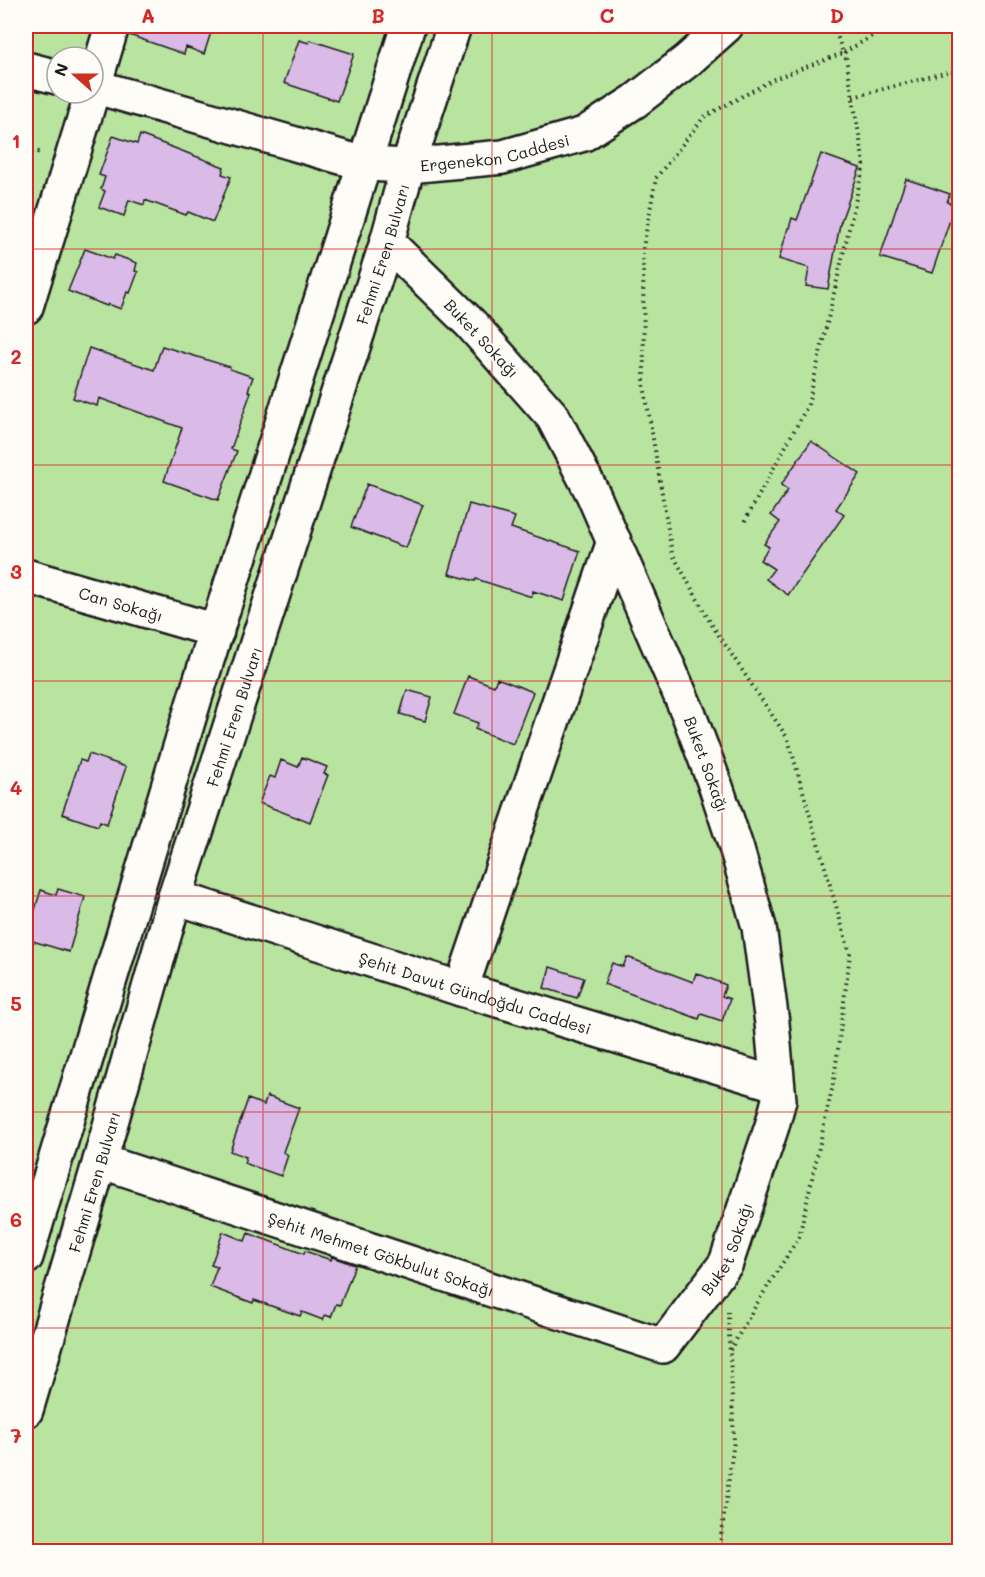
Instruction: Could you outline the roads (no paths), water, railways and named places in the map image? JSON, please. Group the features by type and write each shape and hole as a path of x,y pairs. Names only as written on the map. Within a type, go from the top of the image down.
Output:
{"street":[{"path":"105,49 112,26"},
{"path":"26,1257 217,631 408,26"},
{"name":"Fehmi Eren Bulvarı","path":"26,1410 175,897 387,242 408,166 454,26"},
{"name":"Ergenekon Caddesi","path":"105,92 365,164 408,166 503,157 584,134 635,101 688,60 726,26"},
{"path":"26,69 45,74"},
{"path":"26,307 88,105"},
{"name":"Buket Sokağı","path":"387,242 471,324 553,417 593,494 689,715 737,850 759,927 772,1023 778,1100 772,1126 726,1263 663,1346"},
{"path":"461,989 614,541"},
{"name":"Can Sokağı","path":"26,576 217,631"},
{"name":"Şehit Davut Gündoğdu Caddesi","path":"175,897 461,989 776,1084"},
{"name":"Şehit Mehmet Gökbulut Sokağı","path":"100,1161 663,1346"}]}
